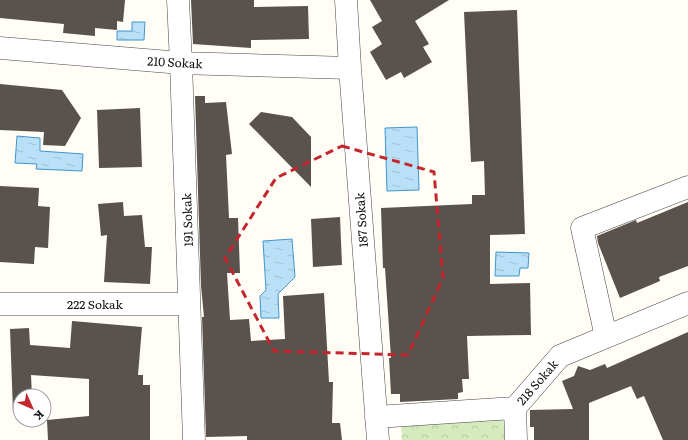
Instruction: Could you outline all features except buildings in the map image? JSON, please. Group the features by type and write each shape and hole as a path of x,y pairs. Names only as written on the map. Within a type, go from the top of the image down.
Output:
{"street":[{"name":"191 Sokak","path":"178,0 194,440"},
{"name":"187 Sokak","path":"346,0 378,440"},
{"name":"210 Sokak","path":"0,48 181,63 350,68"},
{"path":"606,337 582,228 688,187"},
{"name":"218 Sokak","path":"376,417 515,408 560,356 688,303"},
{"name":"222 Sokak","path":"0,304 190,304"},
{"path":"515,408 516,440"}],"highlighted area":[{"path":"342,146 434,172 443,278 408,355 274,351 225,258 276,178"}],"green space":[{"path":"503,417 505,440 402,440 401,426"}],"water":[{"path":"132,22 145,22 144,40 117,40 117,31 132,31"},
{"path":"417,127 419,190 387,191 385,128"},
{"path":"17,136 40,138 40,151 83,154 82,171 36,169 37,164 15,163"},
{"path":"292,239 295,277 278,294 279,318 261,318 260,296 266,290 263,241"},
{"path":"496,252 529,253 528,268 520,268 519,276 495,276"}]}
